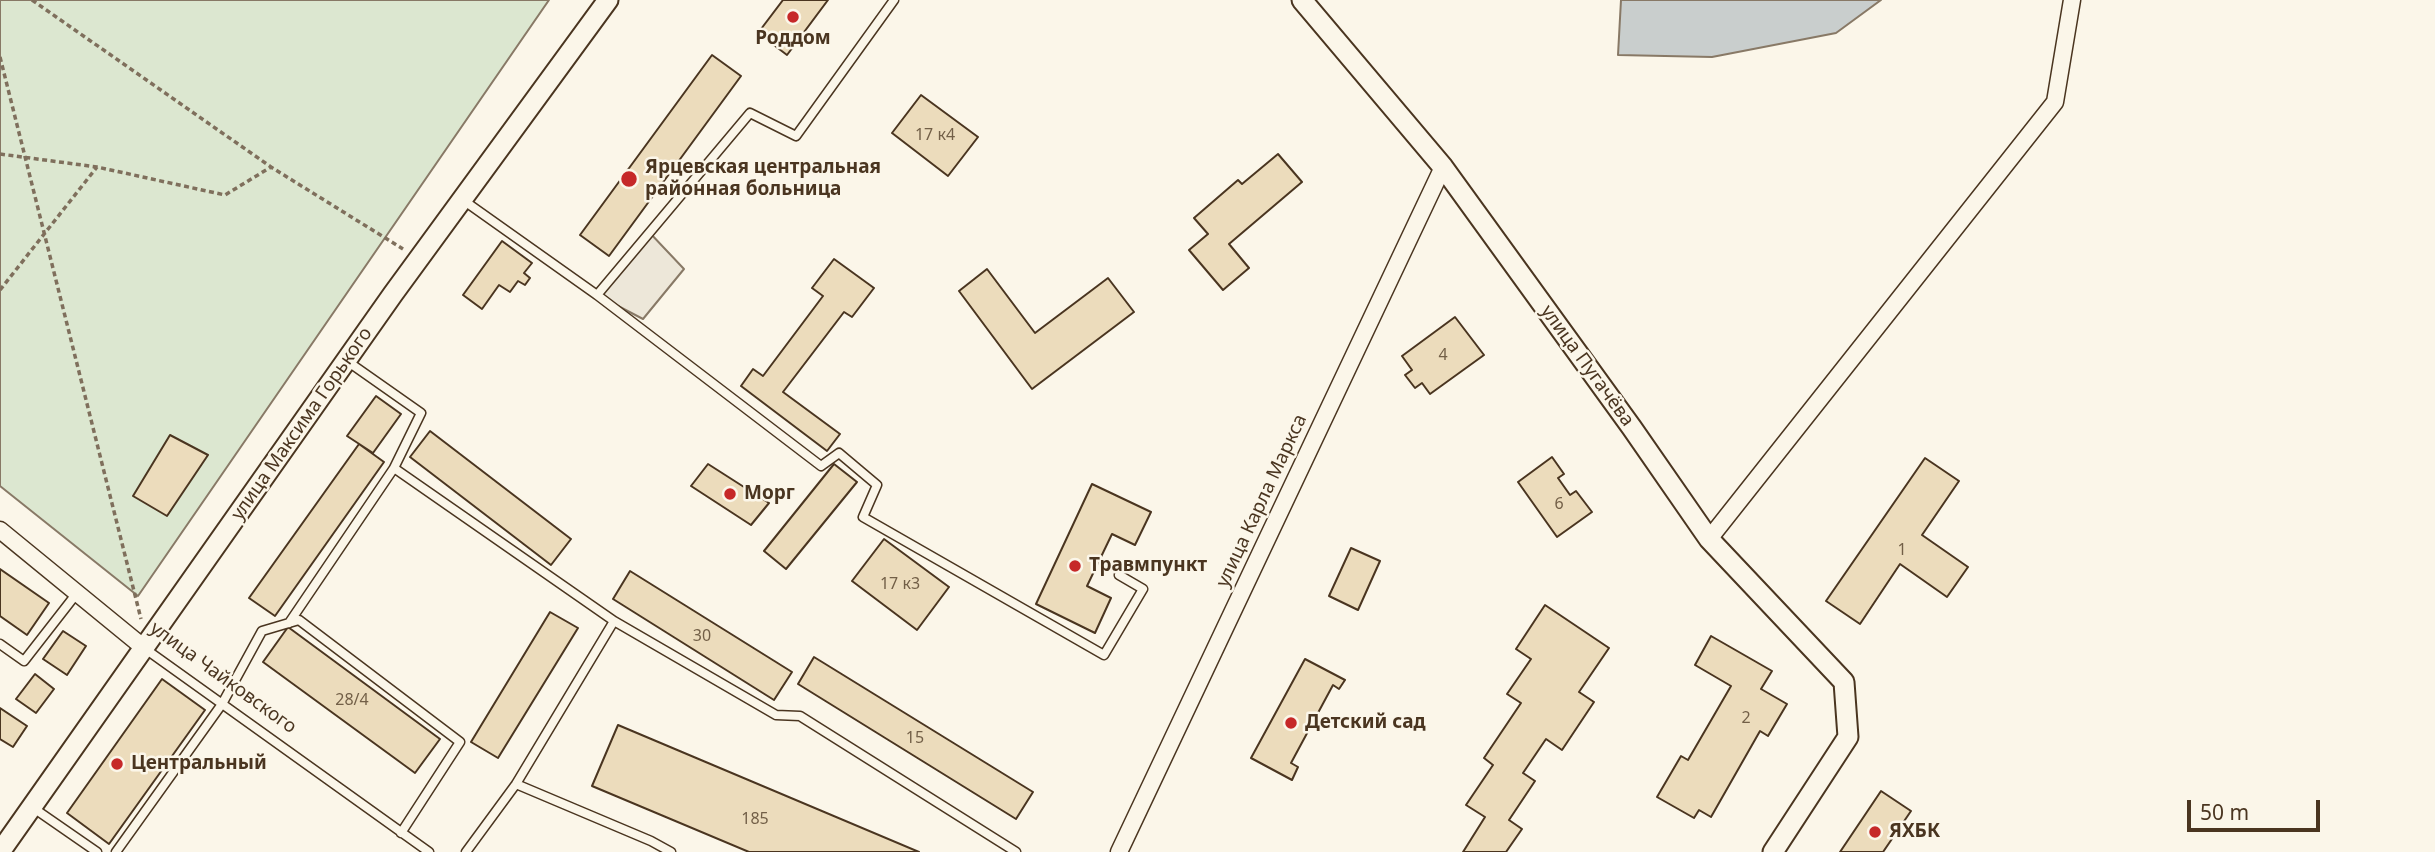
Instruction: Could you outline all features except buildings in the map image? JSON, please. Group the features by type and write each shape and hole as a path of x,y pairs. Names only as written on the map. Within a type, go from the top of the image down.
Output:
{"street":[{"name":"улица Максима Горького","path":"0,852 145,644 608,0"},
{"name":"улица Пугачёва","path":"1301,0 1444,167 1709,539 1844,682 1848,737 1773,852"},
{"path":"1709,539 2055,102 2072,0"},
{"name":"улица Карла Маркса","path":"1119,852 1444,167"},
{"name":"улица Чайковского","path":"0,530 145,644"}],"lane":[{"path":"597,295 750,113 796,136 894,0"},
{"path":"463,200 597,295 821,466 839,453 877,485 863,517 1104,655 1143,589 1119,575"},
{"path":"289,623 394,468 421,413 347,361"},
{"path":"394,468 614,621 776,715 800,716 1016,852"},
{"path":"0,644 24,661 77,593"},
{"path":"116,852 222,704 262,631 299,620 460,742 401,833"},
{"path":"466,852 516,784 614,621"},
{"name":"улица Чайковского","path":"145,644 222,704 429,852"},
{"path":"516,784 671,852"},
{"path":"32,807 97,852"}],"path":[{"path":"32,0 271,167 420,259"},
{"path":"0,57 145,644"},
{"path":"0,154 97,167 225,195 271,167"},
{"path":"0,290 97,167"}],"green space":[{"path":"0,0 549,0 138,596 0,486"}],"shaded area":[{"path":"1621,0 1881,0 1836,33 1712,57 1618,55"},
{"path":"649,232 684,269 643,319 597,295"}],"place":[{"name":"Роддом","path":"793,17"},
{"name":"Ярцевская центральная районная больница","path":"629,179"},
{"name":"Морг","path":"730,494"},
{"name":"Травмпункт","path":"1075,566"},
{"name":"Детский сад","path":"1291,723"},
{"name":"Центральный","path":"117,764"},
{"name":"ЯХБК","path":"1875,832"}]}
